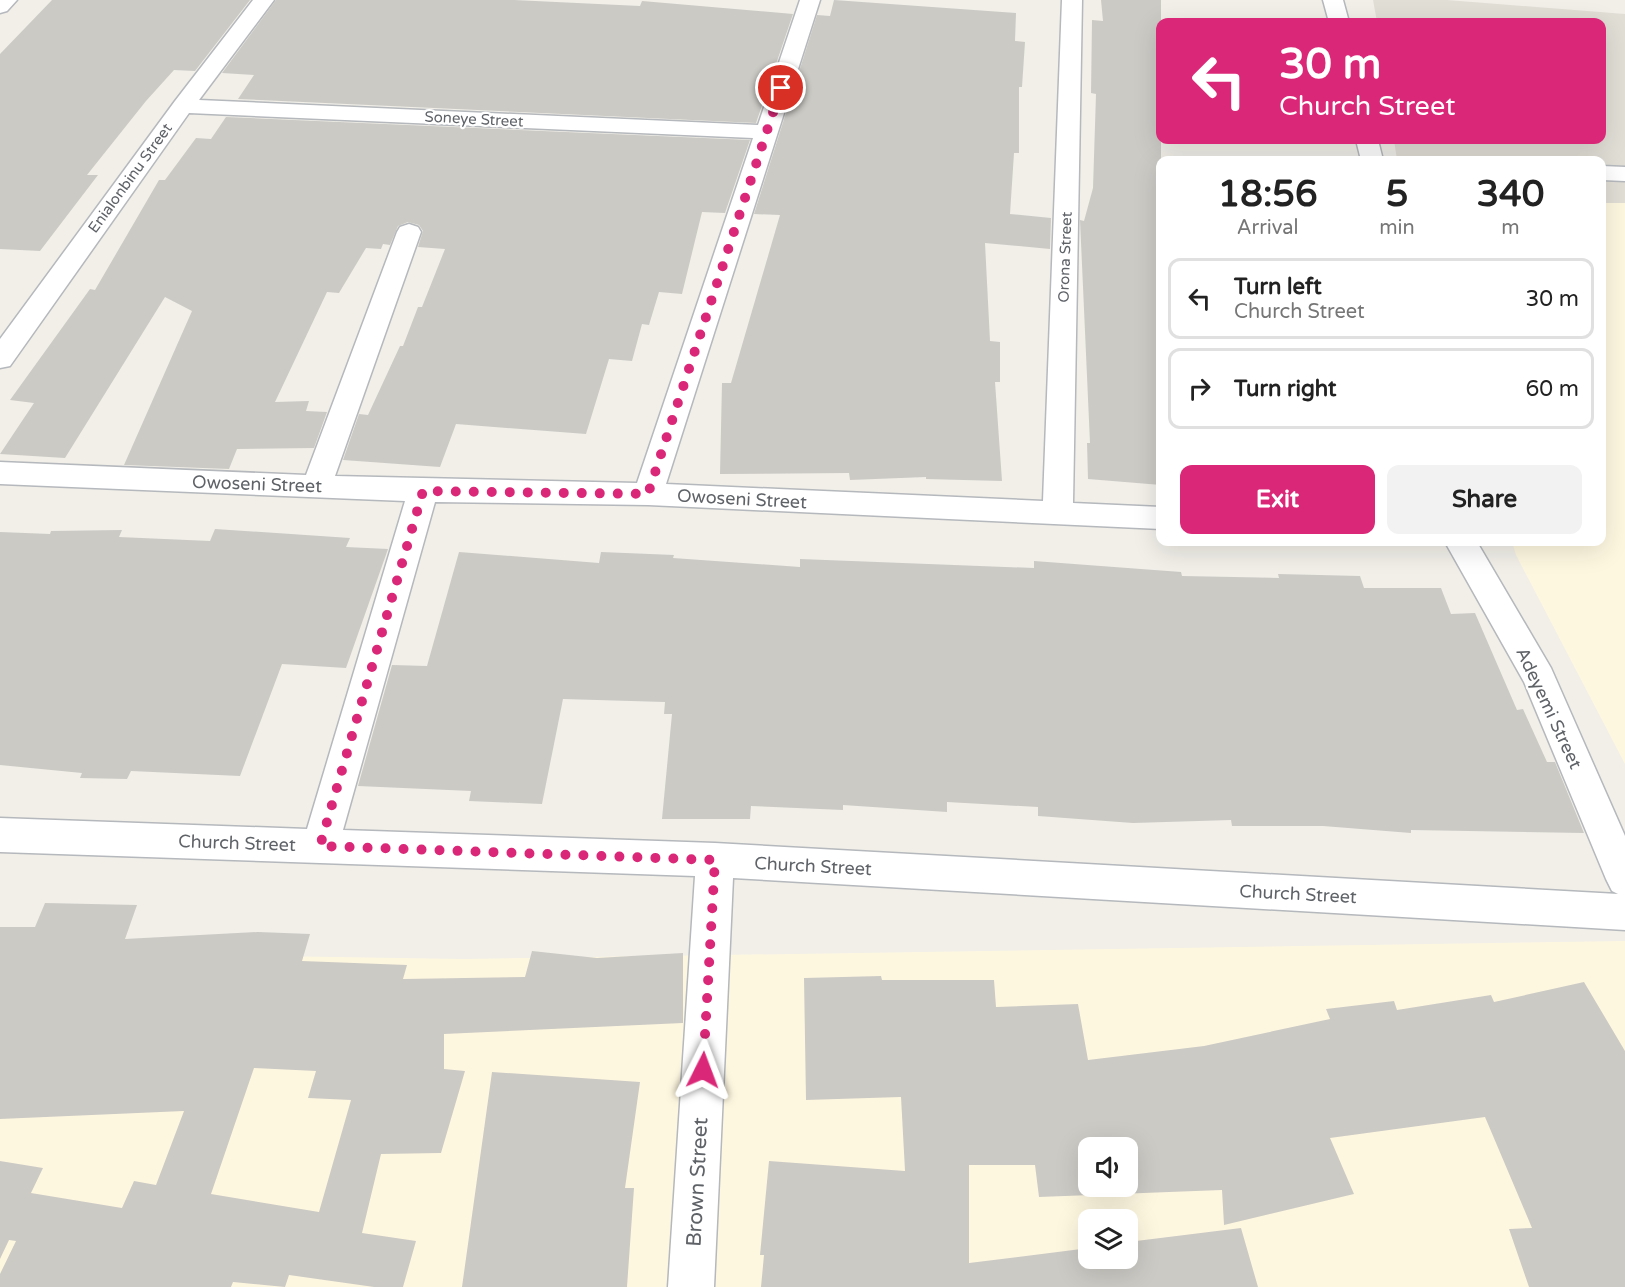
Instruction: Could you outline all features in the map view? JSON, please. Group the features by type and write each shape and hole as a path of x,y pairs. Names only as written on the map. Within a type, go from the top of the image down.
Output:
{"street":[{"path":"0,7 7,0"},
{"name":"Enialonbinu Street","path":"0,359 183,106 264,0"},
{"path":"648,494 810,0"},
{"name":"Orona Street","path":"1058,513 1072,0"},
{"path":"1333,0 1337,18"},
{"name":"Soneye Street","path":"183,106 766,132"},
{"path":"1606,173 1625,174"},
{"path":"316,487 409,232"},
{"name":"Owoseni Street","path":"0,473 423,491 648,494 1156,518"},
{"path":"320,846 423,491"},
{"name":"Adeyemi Street","path":"1463,546 1539,678 1625,879"},
{"name":"Church Street","path":"0,835 715,860 1625,912"},
{"name":"Brown Street","path":"691,1287 715,860"}],"shaded area":[{"path":"1373,0 1447,0 1625,14 1625,203 1606,203 1606,156 1396,156 1395,144 1606,144 1606,18 1376,18"},
{"path":"1606,203 1625,203 1625,764 1513,546 1606,546"},
{"path":"1625,941 1625,1287 0,1287 0,952 464,959"}],"building":[{"path":"52,0 250,0 195,71 174,70 146,101 87,175 98,175 40,251 0,249 0,54"},
{"path":"276,0 514,0 640,6 642,1 793,14 756,123 238,99 254,75 222,73"},
{"path":"834,0 1016,13 1015,41 1025,42 1022,87 1019,87 1019,153 1014,153 1010,214 1051,218 1050,249 985,243 990,341 1000,342 1000,382 995,382 1002,481 926,479 926,477 850,480 849,473 720,474 722,383 731,383 780,215 754,214 817,15 830,16"},
{"path":"1101,0 1161,0 1161,18 1156,18 1156,144 1161,144 1161,156 1156,156 1156,485 1088,479 1087,443 1090,443 1080,220 1084,221 1093,188 1096,94 1091,93 1092,20 1103,21"},
{"path":"226,117 750,140 725,213 702,212 682,294 659,292 649,325 642,324 632,361 609,359 586,434 456,424 440,467 343,460 359,414 368,415 400,346 403,346 418,307 422,307 445,249 418,247 423,231 419,225 408,222 398,226 390,245 383,244 381,249 366,248 339,293 327,292 275,402 309,401 306,411 327,412 314,448 237,449 229,469 124,465 192,311 165,297 65,458 0,454 34,403 10,400 90,289 95,290 159,180 165,180 196,138 211,139"},
{"path":"215,529 350,538 346,547 388,549 346,668 282,664 240,776 131,771 127,779 80,778 82,773 0,765 0,532 50,534 51,531 122,530 119,537 210,541"},
{"path":"459,552 599,563 601,552 674,555 673,558 800,567 800,559 1034,568 1034,561 1181,572 1182,576 1279,578 1278,574 1360,576 1364,588 1441,588 1451,614 1475,613 1517,710 1523,709 1547,762 1555,762 1584,833 1411,830 1411,833 1323,826 1232,826 1231,820 1133,823 1038,816 1038,807 947,802 947,812 843,805 843,810 751,806 750,819 662,819 672,714 664,714 665,702 563,699 542,804 469,801 471,791 358,786 392,665 427,666"},
{"path":"45,903 137,905 125,939 258,932 310,934 302,961 407,965 403,979 525,977 532,951 597,958 683,953 683,1023 444,1034 444,1069 465,1071 441,1153 381,1154 362,1233 416,1241 403,1287 374,1287 289,1275 285,1287 233,1282 231,1287 0,1287 0,1274 16,1241 9,1240 0,1259 0,1161 43,1168 31,1193 122,1208 134,1181 156,1185 184,1111 0,1119 0,927 35,927","holes":["254,1068 316,1071 308,1098 351,1100 319,1212 211,1194"]},
{"path":"881,976 882,980 994,980 996,1007 1078,1004 1088,1060 1204,1046 1330,1019 1326,1009 1394,1001 1397,1010 1491,995 1494,1002 1584,982 1625,1051 1625,1287 1529,1287 1509,1229 1532,1228 1485,1117 1330,1138 1354,1194 1224,1225 1222,1190 1138,1193 1138,1137 1078,1137 1078,1196 1039,1197 1035,1165 969,1165 969,1263 1078,1249 1078,1269 1138,1269 1138,1241 1241,1228 1258,1287 761,1287 764,1255 760,1255 769,1161 905,1171 901,1097 806,1100 804,978"},
{"path":"492,1072 640,1082 625,1188 634,1188 627,1287 462,1287"}],"route":[{"path":"703,1070 715,860 320,846 423,491 648,494 781,88"}]}
